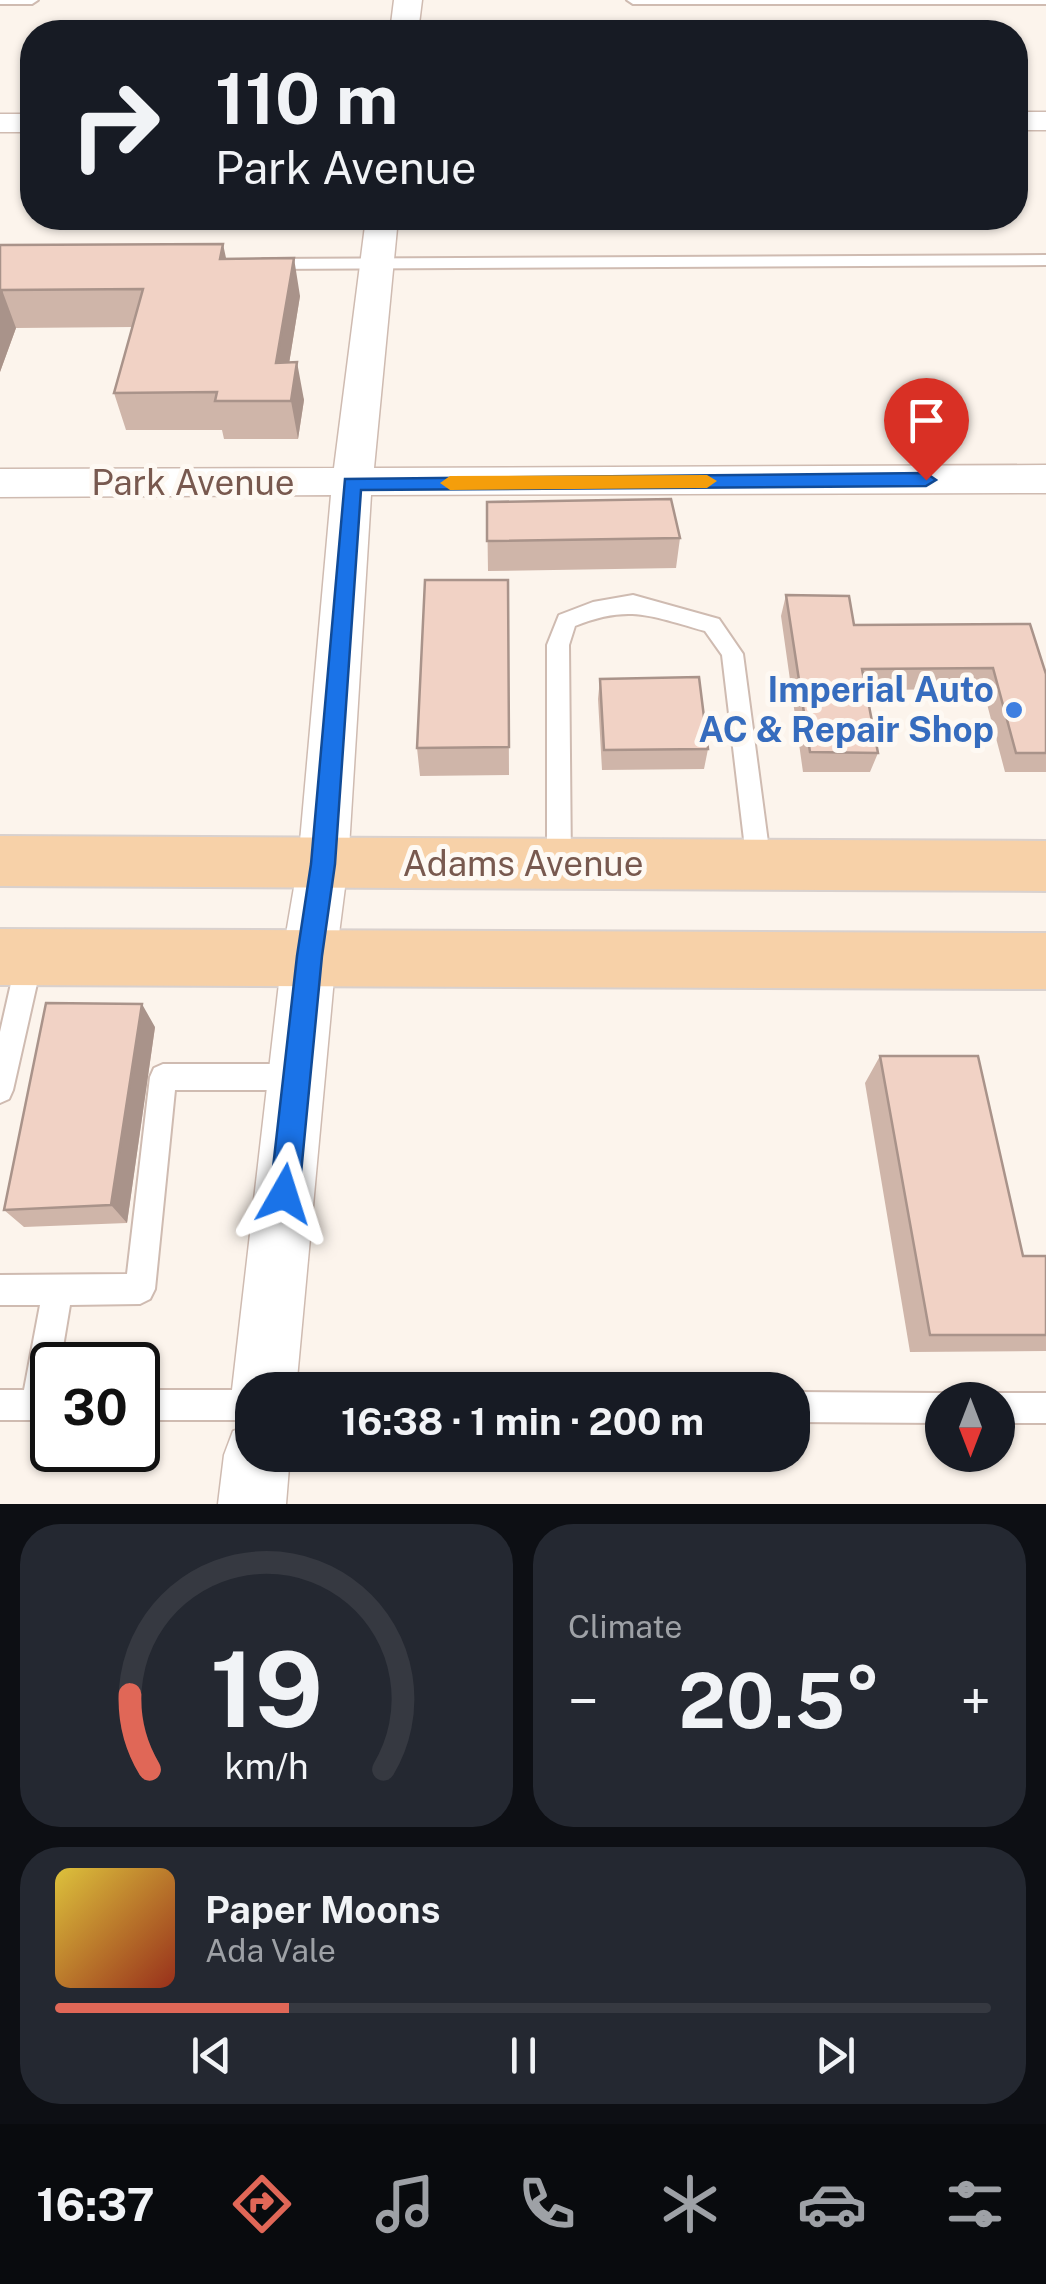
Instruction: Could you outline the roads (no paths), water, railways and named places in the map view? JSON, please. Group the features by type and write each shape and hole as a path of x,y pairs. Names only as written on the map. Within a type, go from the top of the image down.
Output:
{"main road":[{"name":"Adams Avenue","path":"0,861 1046,866"},
{"path":"15,956 1046,961"}],"street":[{"path":"266,1372 309,956 323,864 352,484 380,240"},
{"name":"Park Avenue","path":"0,483 1046,479"},
{"path":"252,1504 255,1472"}],"lane":[{"path":"0,0 32,0"},
{"path":"633,0 1046,0"},
{"path":"238,264 380,240 1046,260"},
{"path":"559,864 558,645 566,621 633,602 712,626 732,654 759,864"},
{"path":"0,1090 15,956"},
{"path":"0,1290 140,1289 163,1077 297,1077"},
{"path":"52,1342 58,1290"},
{"path":"0,1405 30,1405"},
{"path":"160,1405 235,1405"},
{"path":"810,1407 925,1408"},
{"path":"1015,1408 1046,1408"}],"place":[{"name":"Imperial Auto AC & Repair Shop","path":"1014,710"}]}
